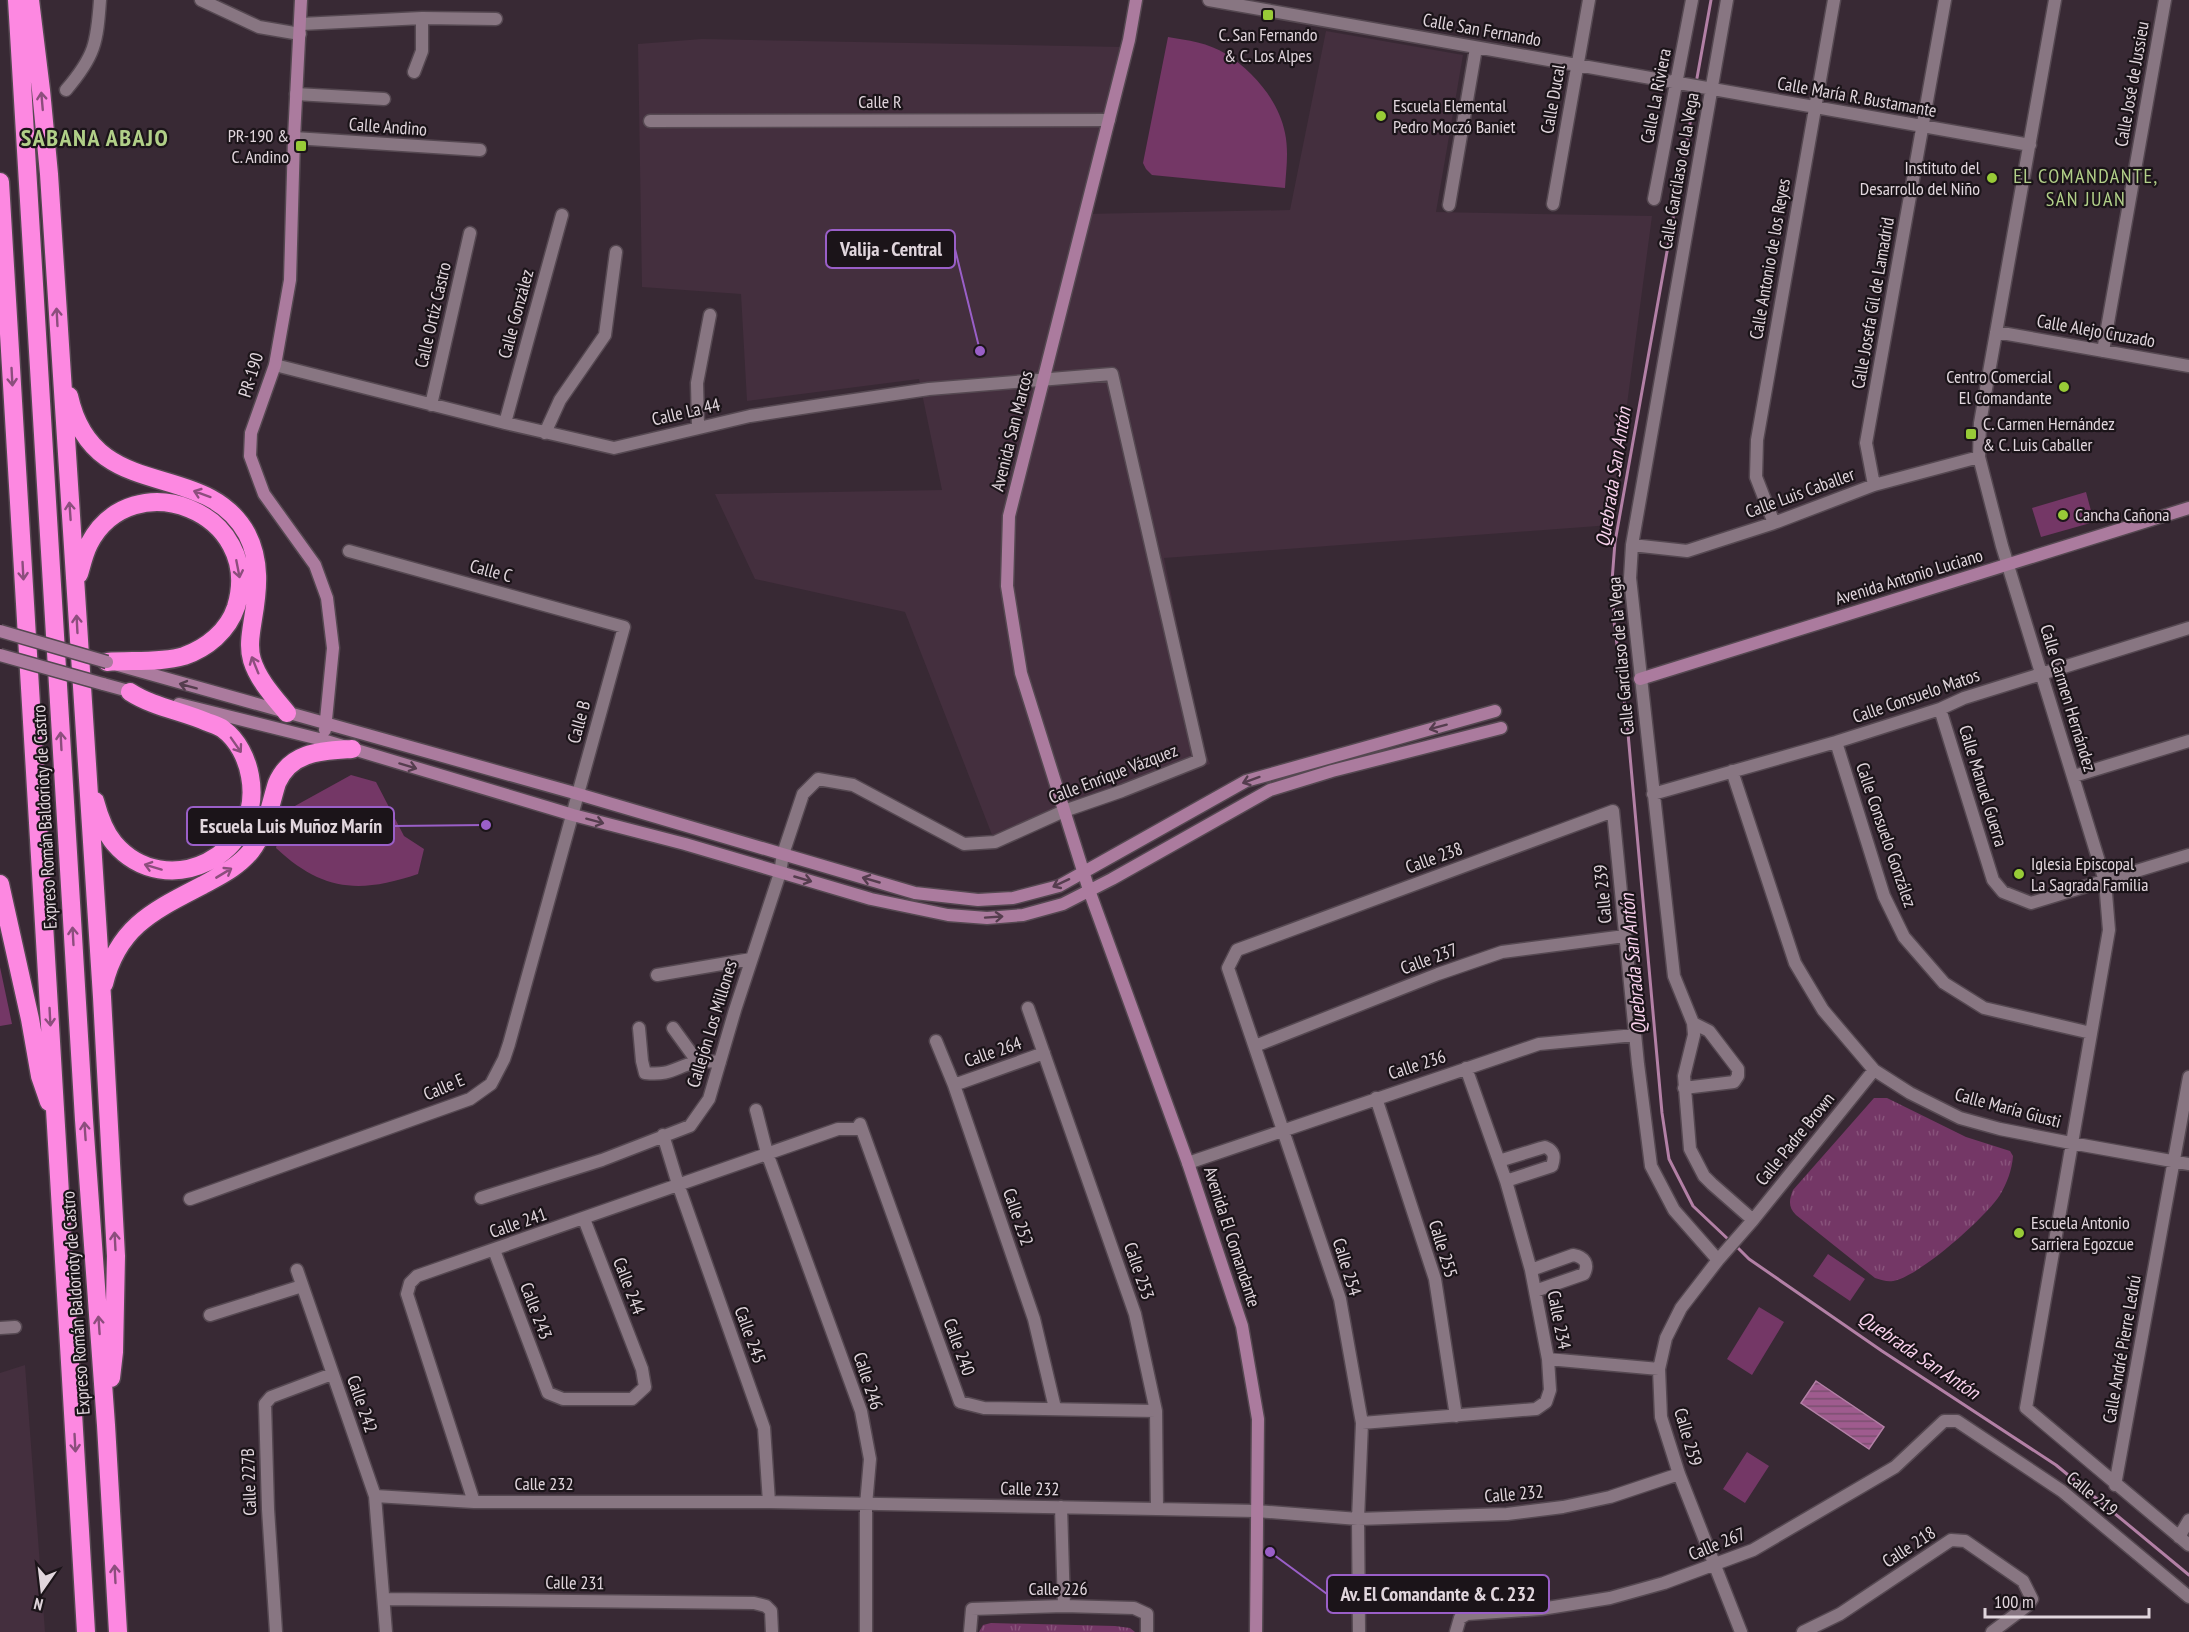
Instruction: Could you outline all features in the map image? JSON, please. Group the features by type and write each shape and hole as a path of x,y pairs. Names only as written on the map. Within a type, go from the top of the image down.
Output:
{"highway":[{"name":"Expreso Román Baldorioty de Castro","path":"17,0 118,1632"},
{"path":"30,0 49,174 102,997 116,1256 114,1352 106,1425"},
{"name":"Expreso Román Baldorioty de Castro","path":"0,182 86,1632"},
{"path":"59,351 75,415 98,450 123,468 215,499 247,534 257,570 258,587 250,642 252,661 266,687 287,713"},
{"path":"75,591 84,554 90,542 114,516 148,503 181,504 200,512 213,521 235,553 240,582 234,613 227,625 208,644 182,657 107,662"},
{"path":"86,766 100,819 107,834 127,855 140,862 167,871 198,867 223,852 243,829 248,815 251,780 247,763 232,738 223,728 187,713 142,700 130,692"},
{"path":"102,997 110,964 135,925 157,909 225,874 243,860 252,849 261,835 277,783 290,764 312,752 352,749"},
{"path":"0,885 30,1019 40,1076 56,1123"}],"main road":[{"name":"PR-190","path":"302,0 294,138 290,280 275,364 251,433 250,456 264,494 315,565 327,598 333,648 323,740"},
{"name":"Avenida San Marcos","path":"1083,871 1021,673 1006,586 1009,516 1129,40 1136,0"},
{"name":"Avenida Antonio Luciano","path":"1640,679 2189,508"},
{"path":"0,631 578,794 915,892 978,900 1013,898 1059,886 1246,781 1495,711"},
{"path":"0,655 130,692 323,740 571,821 685,844 780,873 919,910 987,918 1023,915 1063,904 1270,790 1332,771 1501,728"},
{"name":"Avenida El Comandante","path":"1083,871 1188,1163 1242,1326 1258,1419 1256,1632"}],"street":[{"path":"66,90 85,67 98,36 100,0"},
{"path":"201,0 259,27 300,29 422,18 496,19"},
{"name":"Calle San Fernando","path":"1209,0 1254,4 1476,48 1678,82"},
{"name":"Calle Ducal","path":"1553,204 1589,0"},
{"name":"Calle La Riviera","path":"1654,199 1692,0"},
{"name":"Calle Garcilaso de la Vega","path":"1726,0 1632,545 1630,578 1674,976 1693,1023 1694,1035 1683,1076 1690,1149 1694,1159 1712,1184 1753,1220"},
{"name":"Calle Antonio de los Reyes","path":"1774,523 1756,477 1757,440 1834,0"},
{"name":"Calle Josefa Gil de Lamadrid","path":"1874,485 1866,443 1945,0"},
{"name":"Calle Carmen Hernández","path":"2055,0 1980,423 1979,458 2008,565 2105,880 2109,930 2026,1408 2115,1485"},
{"name":"Calle José de Jussieu","path":"2103,351 2165,0"},
{"path":"414,72 422,51 422,18"},
{"path":"1449,205 1476,48"},
{"name":"Calle María R. Bustamante","path":"1678,82 1923,128 2030,145"},
{"path":"296,94 384,99"},
{"name":"Calle R","path":"650,121 1109,120"},
{"name":"Calle Andino","path":"294,138 480,150"},
{"name":"Calle González","path":"505,423 562,215"},
{"name":"Calle Ortíz Castro","path":"430,405 470,233"},
{"path":"545,433 560,400 605,335 616,252"},
{"path":"698,427 697,383 710,315"},
{"name":"Calle Alejo Cruzado","path":"1996,332 2189,366"},
{"name":"Calle La 44","path":"275,364 430,405 614,448 698,427 772,412 929,389 1112,374"},
{"name":"Calle Enrique Vázquez","path":"783,854 803,794 818,779 853,785 963,844 995,842 1064,811 1200,760 1112,374"},
{"name":"Calle Luis Caballer","path":"1632,545 1687,551 1774,523 1874,485 1979,458"},
{"name":"Calle C","path":"349,551 624,627"},
{"name":"Calle B","path":"571,821 624,627"},
{"name":"Calle Consuelo Matos","path":"1653,795 1836,742 1940,709 1964,698 2189,628"},
{"name":"Calle Manuel Guerra","path":"1940,709 1993,880 2003,892 2031,903 2189,855"},
{"path":"1495,711 1501,728"},
{"path":"2074,776 2189,741"},
{"name":"Calle Consuelo González","path":"1836,742 1884,896 1904,937 1944,982 1984,1008 2091,1034"},
{"name":"Calle María Giusti","path":"1732,771 1794,963 1822,1010 1874,1070 1910,1093 1960,1118 2000,1129 2189,1164"},
{"name":"Calle 238","path":"1258,943 1613,811 1614,821"},
{"name":"Calle E","path":"190,1199 470,1099 491,1084 504,1059 571,821"},
{"name":"Calle 239","path":"1614,821 1635,1035"},
{"name":"Callejón Los Millones","path":"481,1198 602,1160 690,1126 709,1099 751,959 780,873 783,854"},
{"name":"Calle 237","path":"1255,1046 1438,974 1502,952 1624,936"},
{"name":"Calle 254","path":"1258,943 1237,950 1228,968 1340,1299 1362,1423 1358,1519 1359,1632"},
{"path":"657,975 751,959"},
{"path":"1028,1008 1044,1053"},
{"path":"1684,1088 1725,1084 1734,1082 1738,1076 1738,1069 1709,1031 1693,1023"},
{"path":"639,1028 645,1073 658,1074 677,1070 697,1061 720,1062"},
{"path":"673,1028 697,1061"},
{"path":"1635,1035 1651,1166 1674,1210 1720,1257"},
{"name":"Calle 236","path":"1188,1163 1539,1044 1635,1035"},
{"name":"Calle 252","path":"936,1041 954,1085 1034,1319 1055,1408"},
{"name":"Calle 264","path":"954,1085 1044,1053"},
{"name":"Calle 253","path":"1044,1053 1135,1314 1156,1411 1157,1509"},
{"name":"Calle 234","path":"1362,1423 1536,1409 1546,1402 1550,1390 1548,1359 1531,1270 1506,1181 1467,1068"},
{"name":"Calle Padre Brown","path":"1743,1230 1874,1070"},
{"name":"Calle André Pierre Ledrú","path":"2115,1485 2189,1077"},
{"name":"Calle 255","path":"1376,1098 1435,1279 1456,1416"},
{"name":"Calle 246","path":"756,1110 767,1153 861,1411 870,1459 866,1504 866,1632"},
{"name":"Calle 240","path":"857,1129 860,1124 960,1402 984,1408 1156,1411"},
{"name":"Calle 241","path":"474,1502 407,1294 410,1283 417,1276 838,1129 857,1129"},
{"name":"Calle 245","path":"663,1135 764,1428 770,1502"},
{"path":"1499,1161 1540,1148 1551,1150 1555,1158 1552,1166 1545,1170 1506,1181"},
{"name":"Calle 244","path":"545,1384 548,1393 563,1399 632,1400 645,1387 640,1365 584,1219"},
{"name":"Calle 259","path":"1740,1632 1679,1474 1661,1417 1659,1369 1666,1338 1681,1308 1743,1230"},
{"name":"Calle 243","path":"494,1250 545,1384"},
{"path":"1531,1270 1574,1256 1580,1256 1586,1261 1587,1268 1584,1274 1535,1291"},
{"name":"Calle 242","path":"297,1270 375,1496 386,1632"},
{"path":"210,1315 302,1286"},
{"path":"0,1328 15,1327"},
{"path":"1548,1359 1659,1369"},
{"name":"Calle 227B","path":"276,1632 268,1509 266,1404 271,1397 332,1374"},
{"name":"Calle 267","path":"1456,1632 1460,1618 1467,1614 1541,1609 1610,1598 1664,1583 1753,1550 1894,1467 1944,1420 1957,1421 1966,1427"},
{"name":"Calle 219","path":"1966,1427 2061,1491 2189,1597"},
{"name":"Calle 232","path":"375,1496 474,1502 770,1502 1256,1511 1358,1519 1507,1514 1563,1507 1610,1497 1679,1474"},
{"path":"2115,1485 2189,1545"},
{"path":"1061,1508 1064,1606"},
{"path":"2179,1537 2189,1520"},
{"name":"Calle 218","path":"1803,1632 1840,1614 1951,1540 1965,1541 2023,1581 2030,1592 2032,1599 2028,1605 1992,1632"},
{"name":"Calle 231","path":"384,1599 753,1604 766,1606 772,1616 772,1632"},
{"name":"Calle 226","path":"970,1632 972,1609 1064,1606 1134,1608 1147,1614 1147,1632"}],"shaded area":[{"path":"1326,31 1463,55 1436,212 1652,216 1611,525 1164,558 1198,730 1210,764 1064,817 996,845 905,612 755,579 715,494 942,490 919,379 747,401 741,294 642,287 638,44 702,39 1122,47 1085,214 1290,210"},
{"path":"25,1365 45,1632 0,1632 0,1373"},
{"path":"1816,1381 1884,1427 1869,1449 1801,1403"}],"green space":[{"path":"1168,37 1198,42 1219,50 1246,69 1271,98 1285,133 1287,154 1285,188 1152,175 1146,169 1143,163"},
{"name":"Cancha Cañona","path":"2086,492 2094,522 2041,537 2032,508"},
{"path":"351,775 376,782 404,836 424,849 418,874 377,884 342,885 309,873 276,848 284,812"},
{"path":"0,967 12,1024 0,1026"},
{"path":"1874,1098 1887,1098 1966,1137 2010,1151 2013,1156 2003,1190 1981,1217 1935,1258 1904,1277 1891,1281 1875,1278 1796,1215 1790,1203 1793,1190"},
{"path":"1828,1254 1865,1279 1850,1301 1813,1276"},
{"path":"1759,1307 1784,1322 1752,1375 1727,1359"},
{"path":"1747,1452 1769,1466 1745,1503 1723,1489"},
{"path":"991,1623 1115,1626 1130,1628 1135,1632 979,1632 983,1625"}],"waterway":[{"name":"Quebrada San Antón","path":"1697,78 1711,0"},
{"name":"Quebrada San Antón","path":"1694,101 1615,542 1612,581 1662,1113 1669,1159 1693,1206 1730,1241"},
{"name":"Quebrada San Antón","path":"1735,1245 1749,1259 1882,1351 2056,1465 2189,1575"}],"place":[{"name":"C. San Fernando & C. Los Alpes","path":"1268,15"},
{"name":"Escuela Elemental Pedro Moczó Baniet","path":"1381,116"},
{"name":"PR-190 & C. Andino","path":"301,146"},
{"name":"Instituto del Desarrollo del Niño","path":"1992,178"},
{"name":"Valija - Central","path":"980,351"},
{"name":"Centro Comercial El Comandante","path":"2064,387"},
{"name":"C. Carmen Hernández & C. Luis Caballer","path":"1971,434"},
{"name":"Cancha Cañona","path":"2063,515"},
{"name":"Escuela Luis Muñoz Marín","path":"486,825"},
{"name":"Iglesia Episcopal La Sagrada Familia","path":"2019,874"},
{"name":"Escuela Antonio Sarriera Egozcue","path":"2019,1233"},
{"name":"Av. El Comandante & C. 232","path":"1270,1552"}],"district":[{"name":"SABANA ABAJO","path":"95,138"},
{"name":"EL COMANDANTE, SAN JUAN","path":"2086,188"}]}
